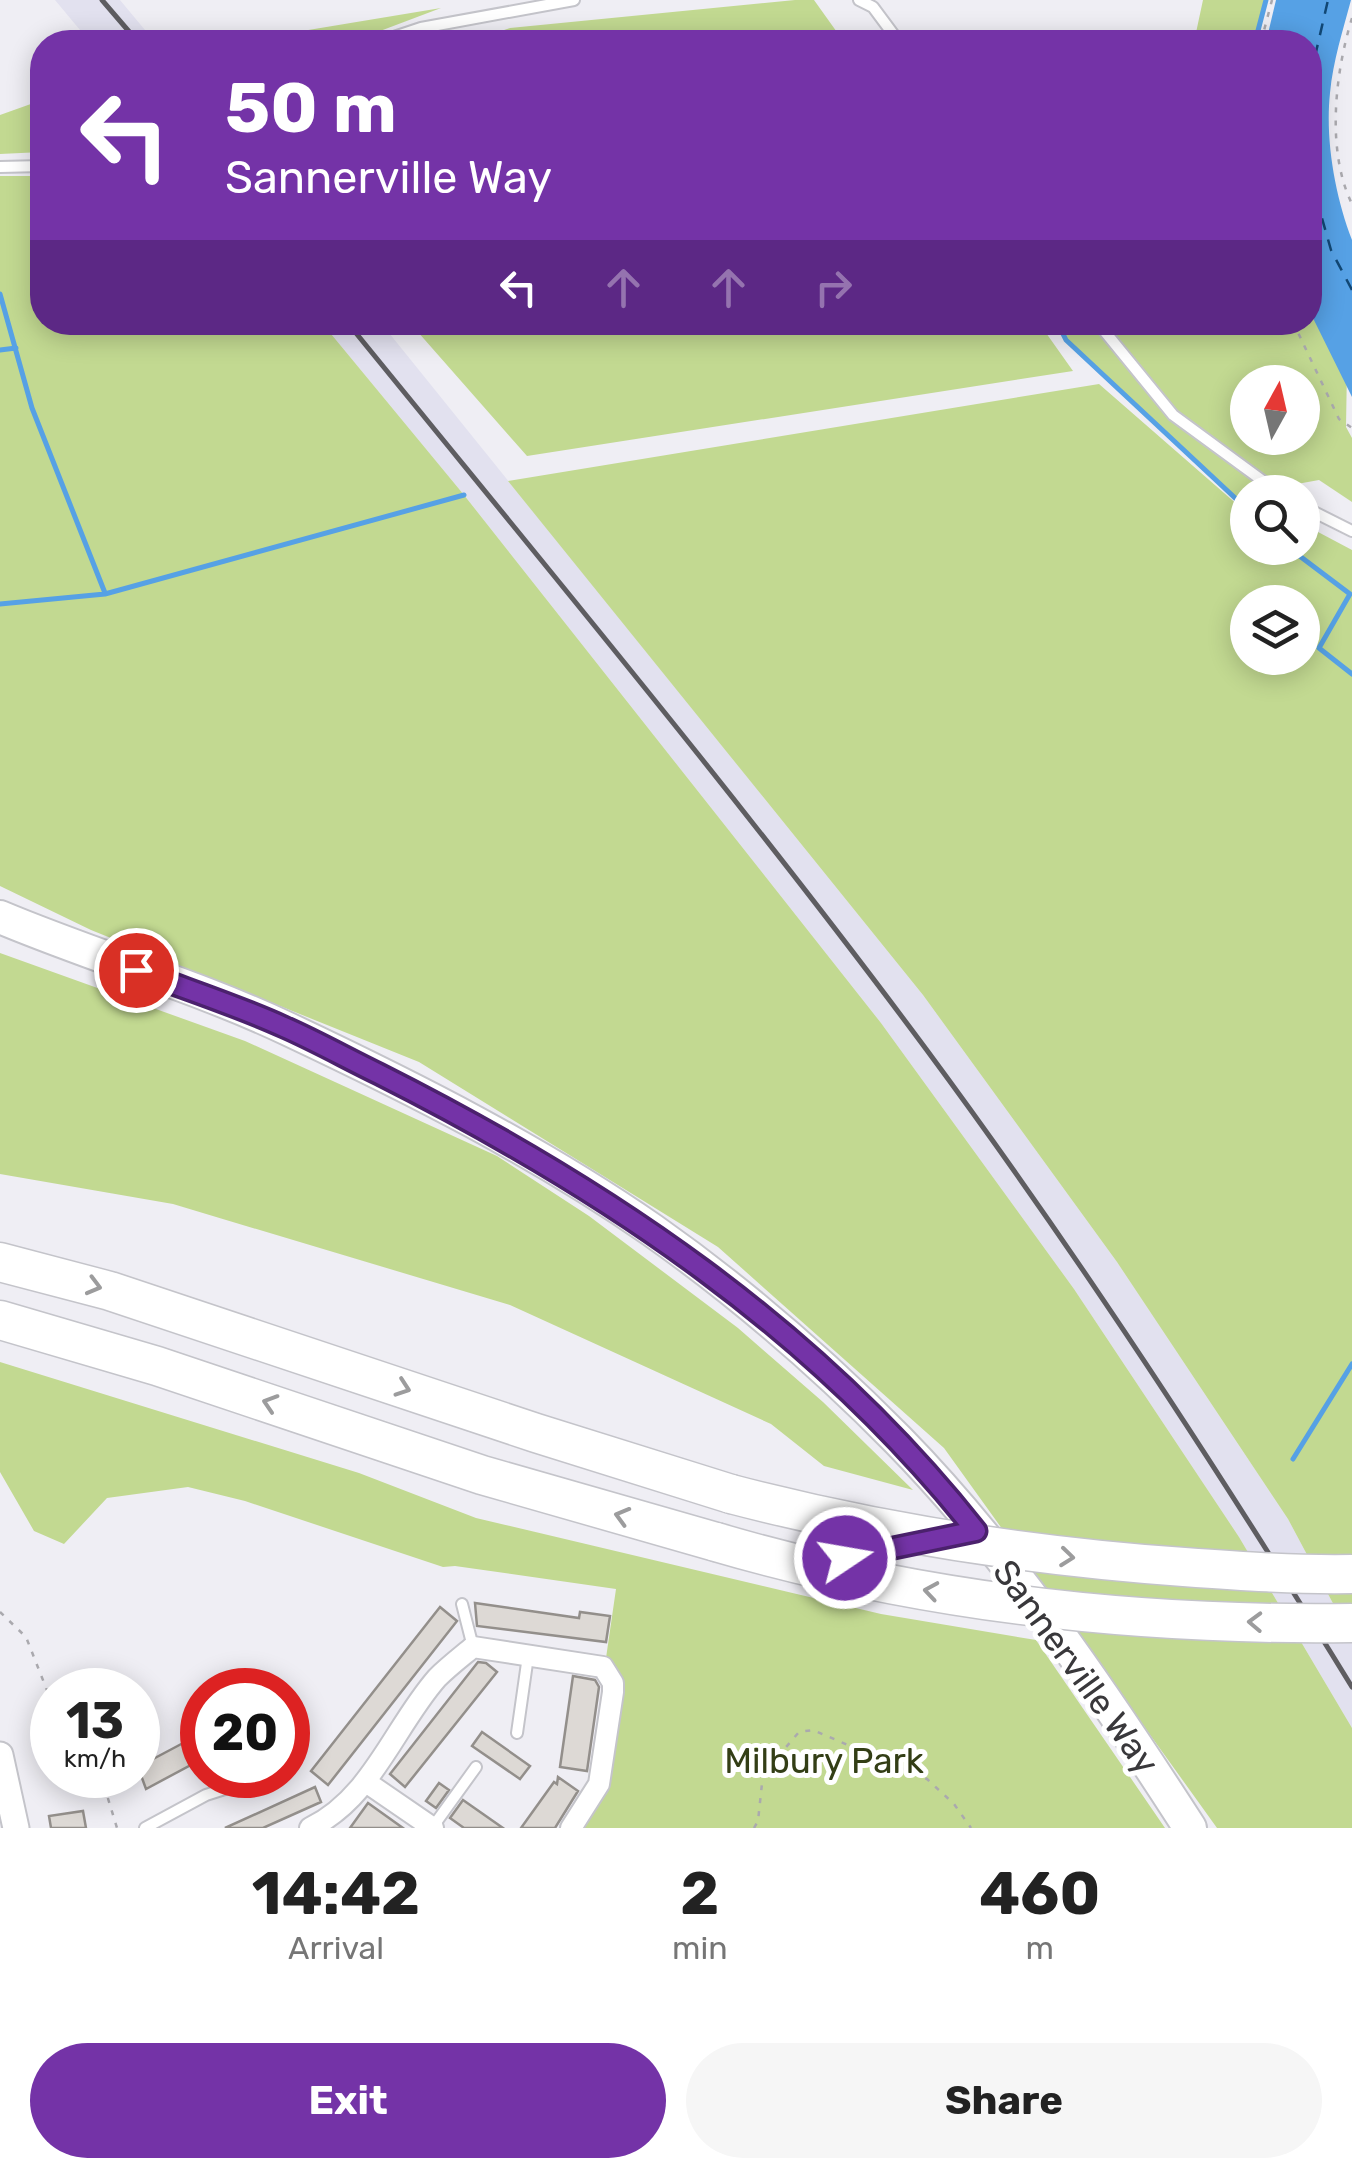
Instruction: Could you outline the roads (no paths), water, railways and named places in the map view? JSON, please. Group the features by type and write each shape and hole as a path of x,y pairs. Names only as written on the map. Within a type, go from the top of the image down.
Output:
{"highway":[{"path":"0,1262 110,1291 730,1494 874,1529 1008,1551 1226,1570 1352,1574"},
{"path":"0,1320 174,1371 482,1476 835,1573 974,1598 1157,1617 1352,1623"}],"main road":[{"name":"Sannerville Way","path":"0,917 284,1027 473,1121 650,1229 774,1326 898,1440 976,1531 1086,1672 1190,1828"}],"street":[{"path":"310,1828 329,1819 366,1782 438,1678 473,1646 603,1667 613,1683 599,1784 571,1828"},
{"path":"0,1755 16,1828"},
{"path":"366,1782 433,1828"}],"lane":[{"path":"415,30 574,0"},
{"path":"859,0 873,7 890,30"},
{"path":"0,167 30,166"},
{"path":"1108,335 1173,415 1255,475"},
{"path":"1320,515 1352,532"},
{"path":"845,1558 976,1531"},
{"path":"462,1604 473,1646"},
{"path":"518,1733 528,1655"},
{"path":"433,1828 476,1767"},
{"path":"145,1828 200,1798"}],"water":[{"path":"1276,0 1351,0 1333,69 1329,130 1333,168 1352,240 1352,397 1321,335 1322,30 1269,30"}],"waterway":[{"path":"1258,30 1266,0"},
{"path":"0,294 32,408 105,593"},
{"path":"1064,335 1230,493"},
{"path":"0,350 16,348"},
{"path":"0,604 105,594 464,495"},
{"path":"1312,565 1350,594 1319,648 1352,674"},
{"path":"1293,1459 1352,1364"}],"railway":[{"path":"102,0 128,30"},
{"path":"358,335 713,773 926,1049 1146,1363 1352,1687"}],"park label":[{"name":"Milbury Park","path":"824,1761"}]}
